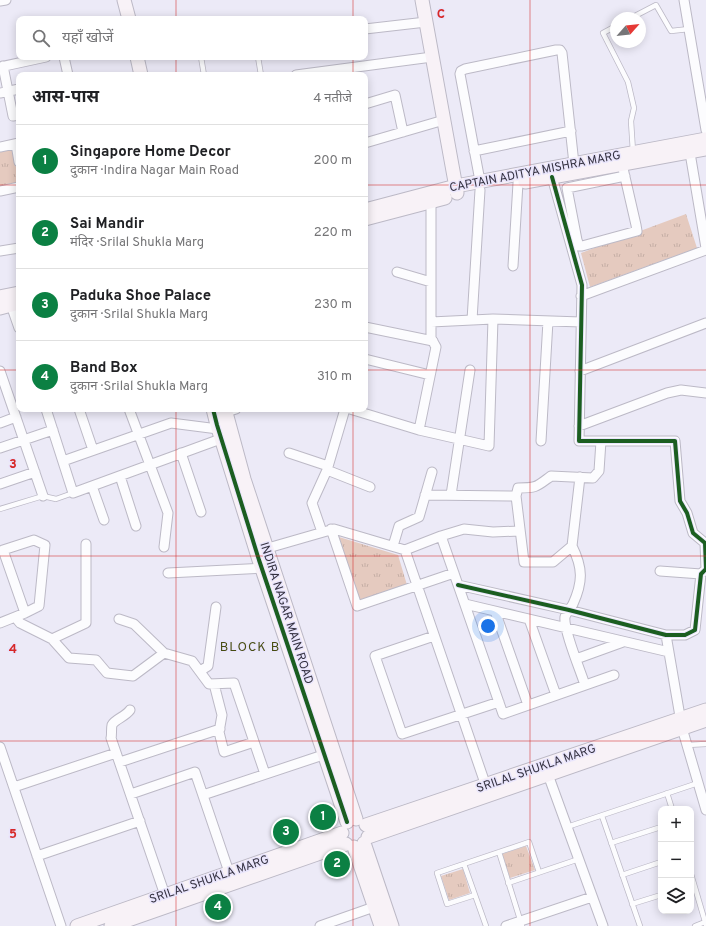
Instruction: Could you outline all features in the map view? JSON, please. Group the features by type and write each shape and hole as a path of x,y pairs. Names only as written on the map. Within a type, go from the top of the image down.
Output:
{"street":[{"path":"0,1 6,0"},
{"path":"124,0 128,16"},
{"path":"422,0 457,190"},
{"path":"684,0 706,130"},
{"path":"368,29 426,22"},
{"path":"472,320 480,186 460,74 461,71 560,50 562,53 574,164"},
{"path":"346,72 432,57"},
{"path":"16,116 13,116 4,92 2,66 31,60"},
{"path":"65,60 67,72"},
{"path":"138,60 140,72"},
{"path":"4,92 16,90"},
{"path":"368,103 396,95 403,132"},
{"path":"368,141 444,120"},
{"path":"474,150 570,131"},
{"name":"CAPTAIN ADITYA MISHRA MARG","path":"480,186 518,183 552,177 624,170 689,147 706,139"},
{"path":"0,147 16,143"},
{"path":"581,296 706,249 704,223 689,147"},
{"name":"CAPTAIN ADITYA MISHRA MARG","path":"368,209 633,152 689,147 706,149"},
{"path":"624,170 636,231 579,246 567,188 624,170"},
{"path":"458,585 569,610 666,635 685,635 695,630 701,574 706,569 705,543 693,533 687,513 680,501 675,441 579,441 582,285 552,177"},
{"path":"513,266 518,183"},
{"path":"0,191 16,188"},
{"name":"CAPTAIN ADITYA MISHRA MARG","path":"368,218 431,201 457,190"},
{"path":"419,430 436,347 431,338 431,201"},
{"path":"0,251 16,248"},
{"path":"397,272 431,282"},
{"path":"0,297 16,294"},
{"path":"10,305 16,320"},
{"path":"431,322 494,319 581,322"},
{"path":"360,412 419,430 489,446 494,319"},
{"path":"541,441 548,321"},
{"path":"580,371 706,323"},
{"path":"368,328 433,341"},
{"path":"368,360 430,375"},
{"path":"451,495 470,370"},
{"path":"0,371 3,390 16,417 43,496"},
{"path":"579,426 668,393 681,390 706,393"},
{"path":"47,412 73,493 181,453 223,434"},
{"path":"80,412 93,450"},
{"path":"130,412 168,513 164,547"},
{"name":"INDIRA NAGAR MAIN ROAD","path":"225,412 223,434 244,479 262,550 355,834 374,907 381,926"},
{"path":"344,412 328,468 312,503 326,531 358,606 454,572"},
{"path":"0,423 16,417"},
{"path":"63,461 172,423 223,434"},
{"path":"0,448 52,430"},
{"path":"572,546 553,562 524,562 516,496 518,488 539,486 551,476 593,478 599,471 601,441"},
{"path":"181,453 201,512"},
{"path":"289,453 370,486"},
{"path":"0,484 35,472"},
{"path":"393,546 399,526 419,517 432,472"},
{"path":"120,476 136,526"},
{"path":"580,477 572,546 577,556 581,574 579,590 565,617 566,628 585,685"},
{"path":"92,486 104,520"},
{"path":"425,495 516,496"},
{"path":"262,550 334,529 405,550 464,529 493,532 520,531"},
{"path":"441,536 503,714 614,675"},
{"path":"0,623 25,613 39,606 45,545 34,540 3,550 25,613"},
{"path":"52,639 86,623 86,544"},
{"path":"405,550 487,790"},
{"path":"168,573 268,568"},
{"path":"660,571 701,574"},
{"path":"465,604 669,652"},
{"path":"200,671 208,666 216,607"},
{"path":"495,612 528,705"},
{"path":"14,617 20,623 52,639 69,658 96,660 107,673 134,676 164,653"},
{"path":"119,619 134,624 164,653 192,661 209,684 234,683 265,774"},
{"path":"529,619 556,695"},
{"path":"666,635 681,724 706,810"},
{"path":"434,636 376,656 402,734 499,702"},
{"path":"576,659 623,642"},
{"path":"214,684 222,715 219,732 224,752 254,742"},
{"path":"130,710 126,715 112,725 111,738 167,900"},
{"name":"SRILAL SHUKLA MARG","path":"681,724 706,710"},
{"name":"SRILAL SHUKLA MARG","path":"77,926 167,900 355,834 681,724 706,720"},
{"path":"120,762 220,729"},
{"path":"0,747 62,926"},
{"path":"14,787 116,753"},
{"path":"203,795 329,753"},
{"path":"547,770 603,926"},
{"path":"130,794 195,772 229,872"},
{"path":"37,856 140,821"},
{"name":"INDIRA NAGAR MAIN ROAD","path":"355,834 392,926"},
{"name":"SRILAL SHUKLA MARG","path":"111,926 129,923 167,900 229,872 355,834"},
{"path":"506,926 521,924 592,897"},
{"path":"320,926 374,907"}],"lane":[{"path":"643,12 656,5 671,31 689,28"},
{"path":"610,29 603,33 610,47"},
{"path":"611,48 628,82 634,108 631,121 633,152"},
{"path":"202,60 204,72"},
{"path":"258,60 260,72"},
{"path":"0,509 43,496 56,499 73,493"},
{"path":"687,745 706,744"},
{"path":"567,827 698,783"},
{"path":"667,793 671,806"},
{"path":"602,816 640,926"},
{"path":"611,843 658,828"},
{"path":"475,895 447,904 437,873 529,842 539,872"},
{"path":"499,852 521,924"},
{"path":"508,883 579,859"},
{"path":"622,875 658,863"},
{"path":"464,864 486,926"},
{"path":"694,890 706,923 695,926"},
{"path":"632,904 658,896"}],"green space":[{"path":"12,148 16,167 16,183 0,186 0,150"},
{"path":"686,214 697,248 590,287 581,253"},
{"path":"339,537 398,555 407,585 359,600"},
{"path":"526,846 535,870 510,878 502,854"},
{"path":"463,869 470,893 449,900 441,876"}],"cycle path":[{"path":"458,585 569,610 666,635 685,635 695,630 701,574 706,569 705,543 693,533 687,513 680,501 675,441 579,441 582,285 552,177"},
{"path":"214,412 259,560 347,822"}],"place":[{"name":"Singapore Home Decor","path":"323,817"},
{"name":"Paduka Shoe Palace","path":"286,832"},
{"name":"Sai Mandir","path":"337,864"},
{"name":"Band Box","path":"218,907"}],"district":[{"name":"BLOCK B","path":"250,646"}]}
